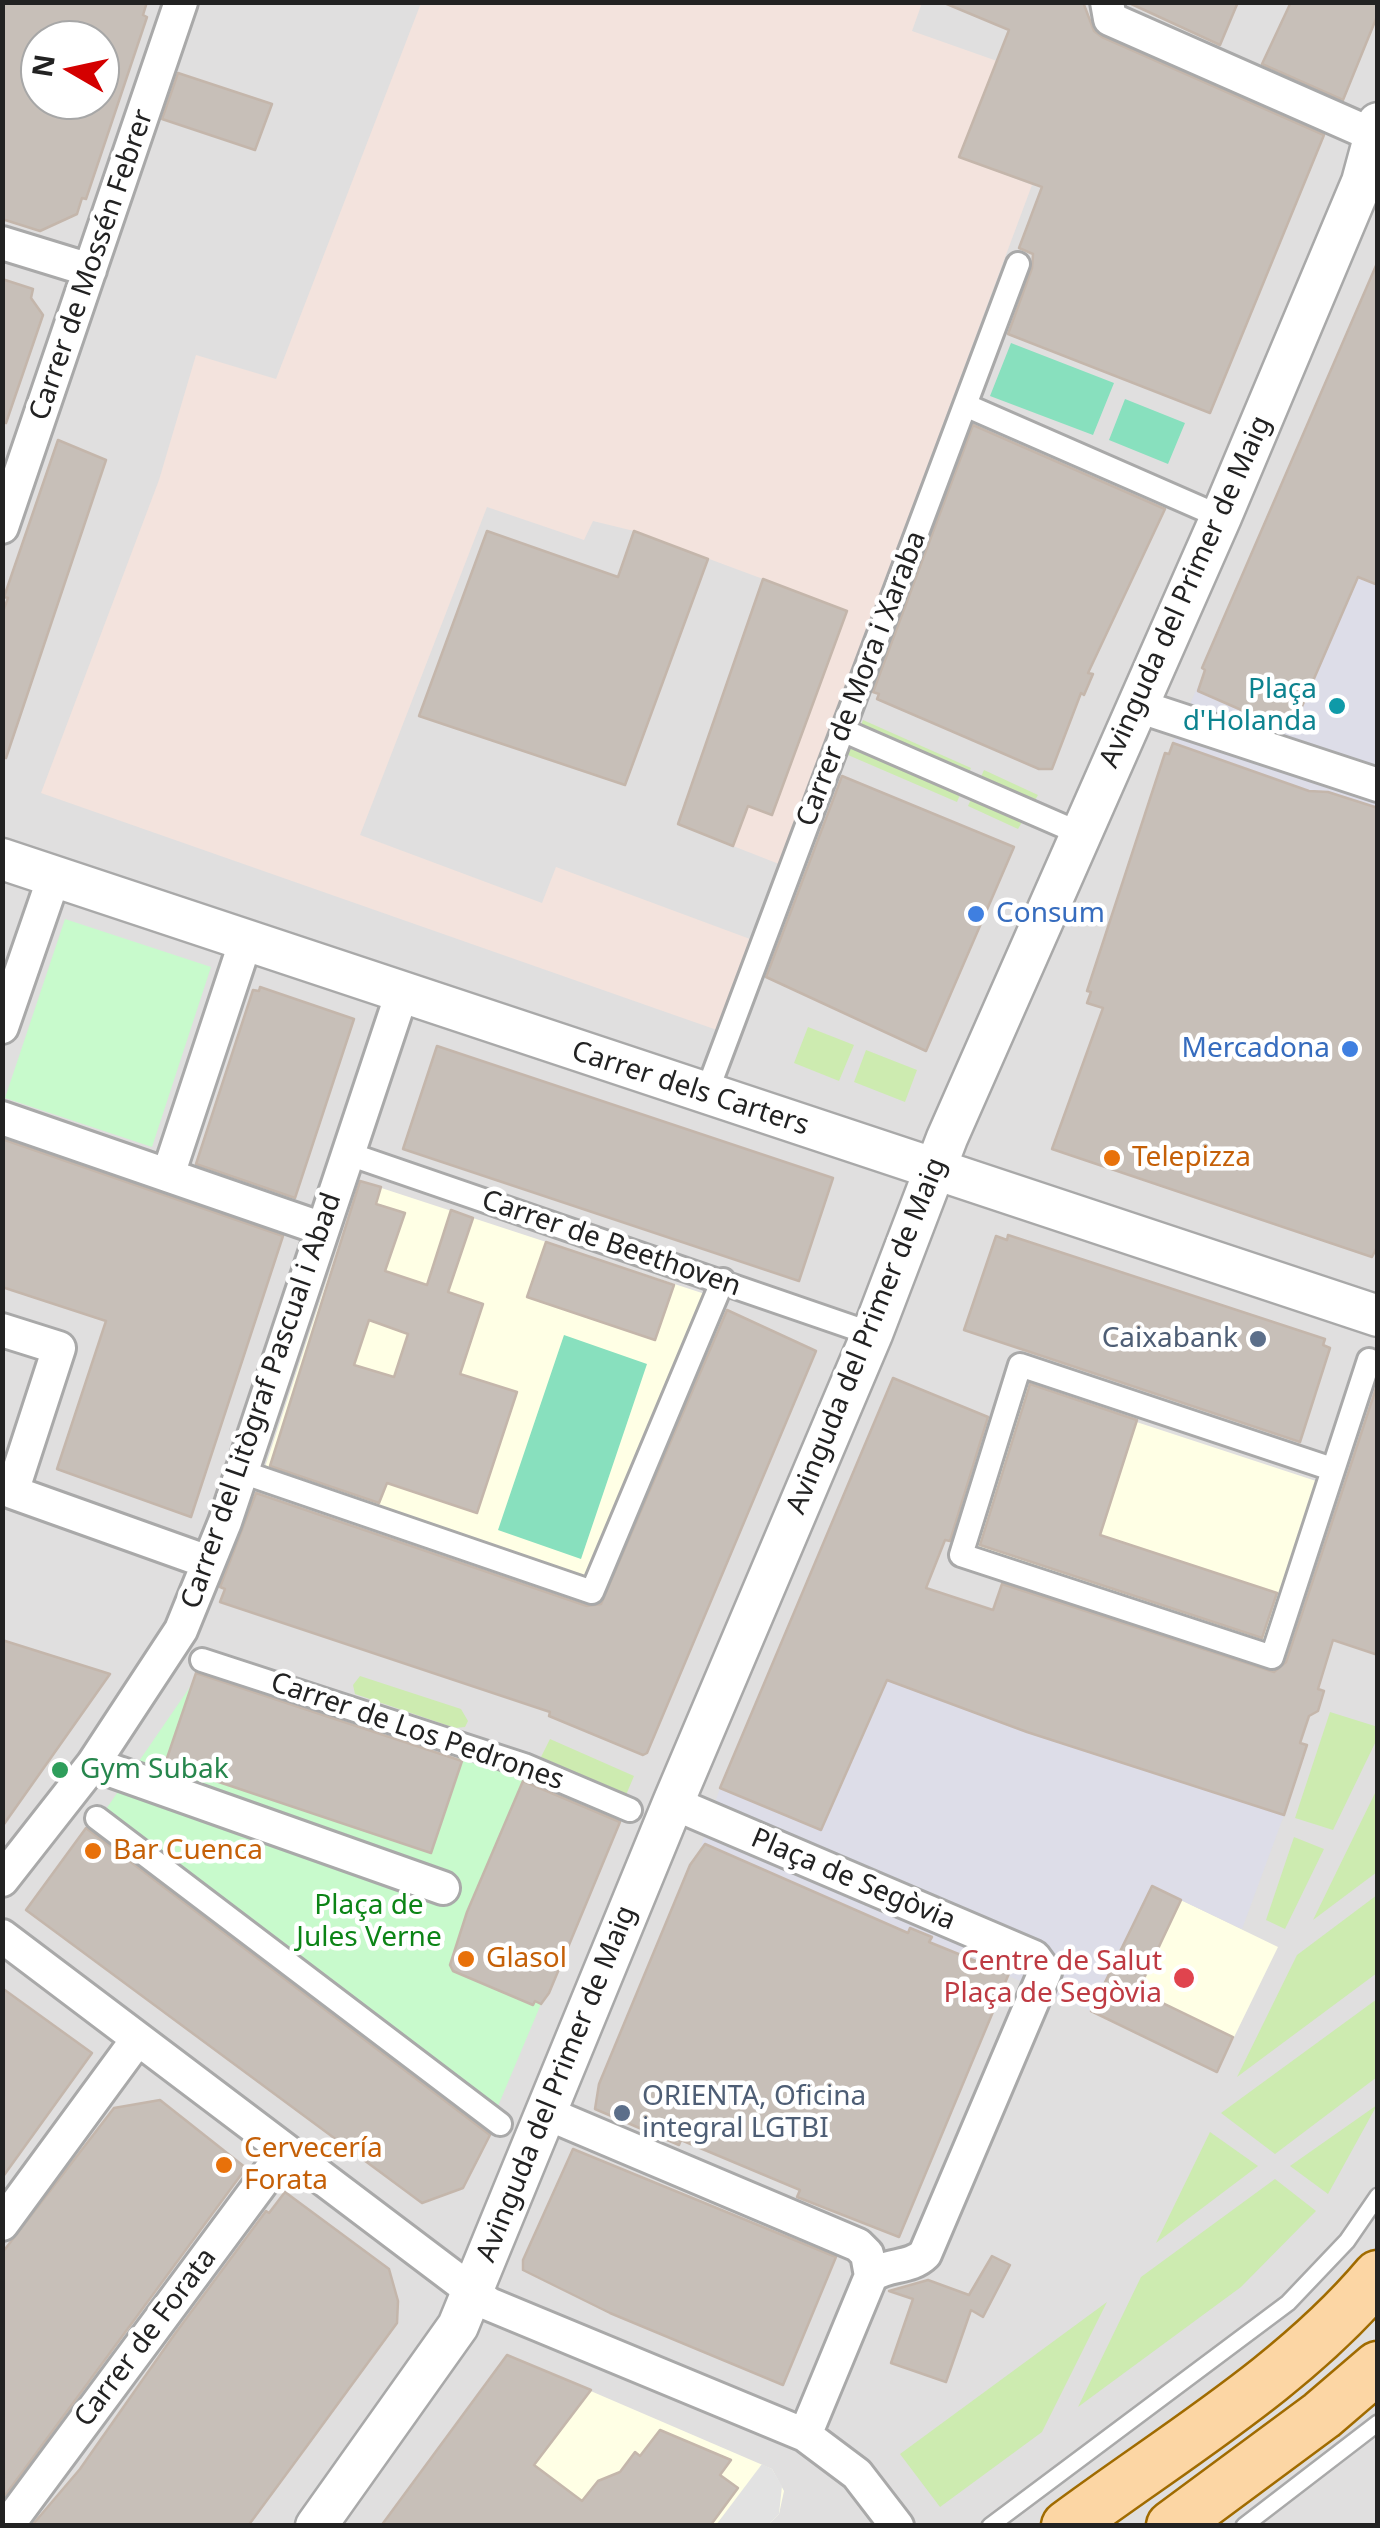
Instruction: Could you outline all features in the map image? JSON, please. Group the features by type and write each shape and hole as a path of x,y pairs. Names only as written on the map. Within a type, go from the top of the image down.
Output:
{"main road":[{"path":"1067,2526 1288,2363 1333,2325 1378,2276"},
{"path":"1172,2526 1322,2415 1378,2367"}],"street":[{"name":"Carrer de Mossén Febrer","path":"2,527 180,2"},
{"path":"1108,11 1377,132"},
{"name":"Avinguda del Primer de Maig","path":"316,2526 447,2347 472,2292 672,1804 872,1334 947,1138 1220,517 1362,182 1377,132"},
{"path":"2,243 90,270"},
{"name":"Carrer de Mora i Xaraba","path":"706,1094 1018,264"},
{"path":"965,405 1220,517"},
{"path":"1138,706 1378,785"},
{"path":"842,730 1079,832"},
{"name":"Carrer dels Carters","path":"2,859 1378,1316"},
{"path":"2,1028 54,877"},
{"path":"168,1175 246,940"},
{"name":"Carrer del Litògraf Pascual i Abad","path":"2,1880 94,1764 181,1630 242,1472 402,993"},
{"path":"2,1118 323,1228"},
{"name":"Carrer de Beethoven","path":"350,1154 872,1334"},
{"path":"242,1472 592,1592 722,1280"},
{"path":"2,1330 59,1348 12,1492 208,1562"},
{"path":"1332,1469 1020,1365 961,1555 1272,1657 1368,1360"},
{"name":"Carrer de Los Pedrones","path":"202,1660 524,1764 630,1810"},
{"path":"94,1764 443,1888"},
{"name":"Plaça de Segòvia","path":"672,1804 1034,1956 1045,1972 925,2254 918,2262 888,2267 872,2276"},
{"path":"97,1818 500,2124"},
{"path":"2,1936 438,2262 472,2292 514,2316 805,2435 857,2474 897,2526"},
{"path":"2,2224 137,2040"},
{"path":"546,2113 858,2245 867,2254 872,2276 805,2435"},
{"name":"Carrer de Forata","path":"7,2526 285,2151"}],"lane":[{"path":"990,2526 1288,2303 1347,2241 1378,2196"},
{"path":"1244,2526 1378,2423"}],"shaded area":[{"path":"3,3 1377,3 1377,2525 3,2525"},
{"path":"421,3 922,3 912,31 997,61 959,157 1032,185 779,864 733,846 748,806 772,815 763,579 634,531 593,521 584,540 487,507 360,835 542,903 556,867 750,939 717,1030 41,793 159,480 196,355 276,379"},
{"name":"Plaça d'Holanda","path":"1354,575 1377,585 1377,813 1172,745 1198,686 1288,725"},
{"path":"360,1181 705,1294 585,1580 263,1473"},
{"path":"1027,1386 1316,1481 1262,1644 974,1549"},
{"path":"887,1680 1028,1732 1284,1815 1242,1929 1151,1886 1091,2011 701,1846 720,1788 832,1802"},
{"name":"Centre de Salut Plaça de Segòvia","path":"1152,1886 1278,1947 1217,2072 1118,2024 1119,2021 1091,2011"},
{"path":"507,2355 772,2469 784,2491 779,2514 768,2525 381,2526"},
{"path":"762,2464 772,2469 782,2486 779,2514 768,2525 716,2525"}],"green space":[{"path":"1011,343 1114,383 1093,435 990,396"},
{"path":"1125,399 1185,423 1168,464 1109,440"},
{"path":"863,720 971,768 957,802 848,755"},
{"path":"984,770 1038,795 1018,829 968,806"},
{"path":"65,919 211,967 152,1147 5,1098"},
{"path":"808,1027 854,1045 839,1081 794,1063"},
{"path":"866,1050 917,1070 905,1102 854,1082"},
{"path":"564,1335 647,1364 581,1559 498,1530"},
{"name":"Plaça de Jules Verne","path":"203,1668 171,1761 428,1846 460,1753 529,1776 450,1965 541,2004 490,2125 91,1831"},
{"path":"360,1676 461,1709 468,1721 465,1727 455,1728 355,1694 353,1685"},
{"path":"1330,1712 1378,1727 1377,1739 1333,1830 1295,1818"},
{"path":"550,1739 634,1776 626,1795 541,1757"},
{"path":"1377,1789 1377,1872 1313,1920"},
{"path":"1294,1837 1324,1849 1285,1929 1266,1920"},
{"path":"1377,1895 1377,1973 1237,2077 1297,1955"},
{"path":"1377,1999 1377,2077 1275,2154 1221,2113"},
{"path":"1377,2105 1328,2194 1290,2166"},
{"path":"1210,2132 1258,2166 1156,2243"},
{"path":"1275,2179 1316,2211 1241,2287 1078,2407 1141,2277"},
{"path":"1107,2302 1042,2432 940,2507 900,2454"}],"building":[{"path":"2,2 147,2 143,15 147,17 120,98 120,20 20,20 20,120 112,120 86,199 82,198 77,214 40,231 2,219"},
{"path":"942,2 1083,2 1094,31 1102,37 1324,135 1210,413 1008,334 1032,268 1033,254 1019,248 1042,187 959,157 1009,30"},
{"path":"1127,2 1238,2 1220,45"},
{"path":"1291,2 1378,2 1378,14 1343,100 1262,64"},
{"path":"178,73 272,104 255,150 162,119"},
{"path":"1378,261 1378,585 1358,577 1300,711 1296,709 1287,730 1198,691 1205,670 1202,668"},
{"path":"2,279 33,289 31,298 43,315 6,423 2,422"},
{"path":"973,425 1165,509 1088,673 1093,674 1084,695 1081,693 1052,769 1039,769 877,699 879,694 873,692"},
{"path":"58,440 106,460 6,758 2,758 2,614 8,598 4,597"},
{"path":"487,531 618,577 634,531 708,559 625,785 419,716"},
{"path":"763,579 847,611 772,815 748,806 733,846 678,824"},
{"path":"1173,743 1309,791 1328,792 1378,808 1378,1245 1372,1257 1052,1149 1103,1008 1087,1003 1091,992 1087,991 1165,753 1169,754"},
{"path":"842,776 1014,847 926,1051 766,977"},
{"path":"260,987 354,1019 295,1198 196,1164 253,990 259,991"},
{"path":"437,1046 833,1178 799,1281 403,1149"},
{"path":"2,1139 283,1236 191,1517 57,1469 106,1321 2,1287"},
{"path":"360,1181 381,1187 376,1204 405,1213 385,1271 427,1285 451,1210 473,1218 448,1292 483,1304 460,1374 517,1392 477,1513 387,1483 379,1503 270,1466","holes":["369,1320 408,1334 394,1377 354,1365"]},
{"path":"1008,1235 1325,1339 1323,1345 1330,1348 1300,1442 964,1330 996,1236 1007,1240"},
{"path":"546,1242 674,1285 655,1340 527,1297"},
{"path":"727,1310 816,1351 647,1753 643,1755 549,1716 550,1712 220,1602 225,1589 220,1587 256,1493 587,1606 601,1604"},
{"path":"893,1378 988,1417 950,1541 945,1540 926,1588 993,1610 1002,1584 1274,1672 1286,1662 1378,1382 1378,1655 1333,1640 1318,1689 1324,1691 1318,1711 1309,1716 1300,1743 1307,1745 1284,1815 1027,1732 887,1680 821,1830 720,1788"},
{"path":"1030,1384 1137,1420 1100,1535 1277,1593 1262,1638 980,1545"},
{"path":"2,1640 110,1674 2,1827"},
{"path":"196,1673 462,1761 431,1853 165,1764"},
{"path":"523,1781 620,1822 549,1993 541,2004 535,2001 533,2005 453,1971 450,1965 467,1912"},
{"path":"86,1828 490,2135 463,2188 422,2203 26,1910"},
{"path":"705,1844 908,1933 910,1928 932,1937 929,1942 1010,1971 899,2237 797,2197 800,2190 595,2109 599,2084 690,1865"},
{"path":"1152,1886 1181,1900 1138,1991 1233,2037 1217,2072 1091,2011"},
{"path":"2,1988 92,2053 2,2178"},
{"path":"160,2100 246,2168 4,2497 2,2253 114,2108"},
{"path":"573,2149 836,2257 783,2385 610,2313 523,2270 523,2260"},
{"path":"285,2192 389,2269 398,2301 397,2323 248,2526 38,2526 34,2523 80,2469 174,2335 266,2211 269,2213"},
{"path":"992,2256 1010,2265 983,2317 971,2310 946,2382 891,2363 913,2299 889,2291 928,2280 969,2295"},
{"path":"507,2355 591,2390 534,2465 582,2501 598,2481 620,2472 635,2452 640,2456 660,2430 731,2460 720,2475 738,2488 710,2526 381,2526"}],"place":[{"name":"Plaça d'Holanda","path":"1337,706"},
{"name":"Consum","path":"976,914"},
{"name":"Mercadona","path":"1350,1049"},
{"name":"Telepizza","path":"1112,1158"},
{"name":"Caixabank","path":"1258,1339"},
{"name":"Gym Subak","path":"60,1770"},
{"name":"Bar Cuenca","path":"93,1851"},
{"name":"Glasol","path":"466,1959"},
{"name":"Centre de Salut Plaça de Segòvia","path":"1184,1978"},
{"name":"ORIENTA, Oficina integral LGTBI","path":"622,2113"},
{"name":"Cervecería Forata","path":"224,2165"}]}
